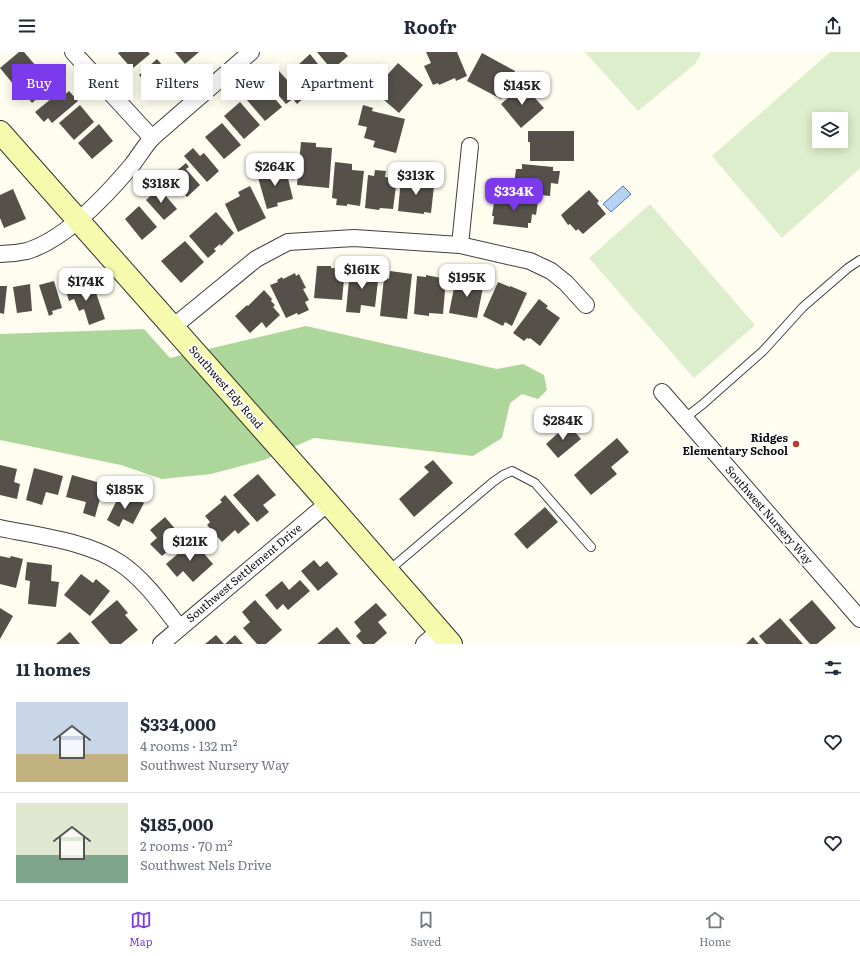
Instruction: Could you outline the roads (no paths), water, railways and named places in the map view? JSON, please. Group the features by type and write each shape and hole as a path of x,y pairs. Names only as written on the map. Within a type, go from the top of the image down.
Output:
{"main road":[{"name":"Southwest Edy Road","path":"0,132 387,571 438,640"}],"street":[{"path":"73,52 152,138"},
{"path":"0,254 26,251 63,234 119,180 134,163 143,148 152,138 251,52"},
{"path":"460,245 470,146"},
{"path":"173,327 256,259 288,242 354,238 460,245 530,261 545,267 566,283 586,305"},
{"name":"Southwest Nursery Way","path":"662,392 860,619"},
{"name":"Southwest Settlement Drive","path":"161,644 328,503"},
{"path":"0,528 90,547 120,563 138,578 180,628"}],"lane":[{"path":"685,418 763,351 803,308 860,260"},
{"path":"387,571 492,482 512,471 535,483 591,547"}],"water":[{"path":"623,186 631,194 611,212 603,204"}],"place":[{"name":"Ridges Elementary School","path":"796,444"}]}
